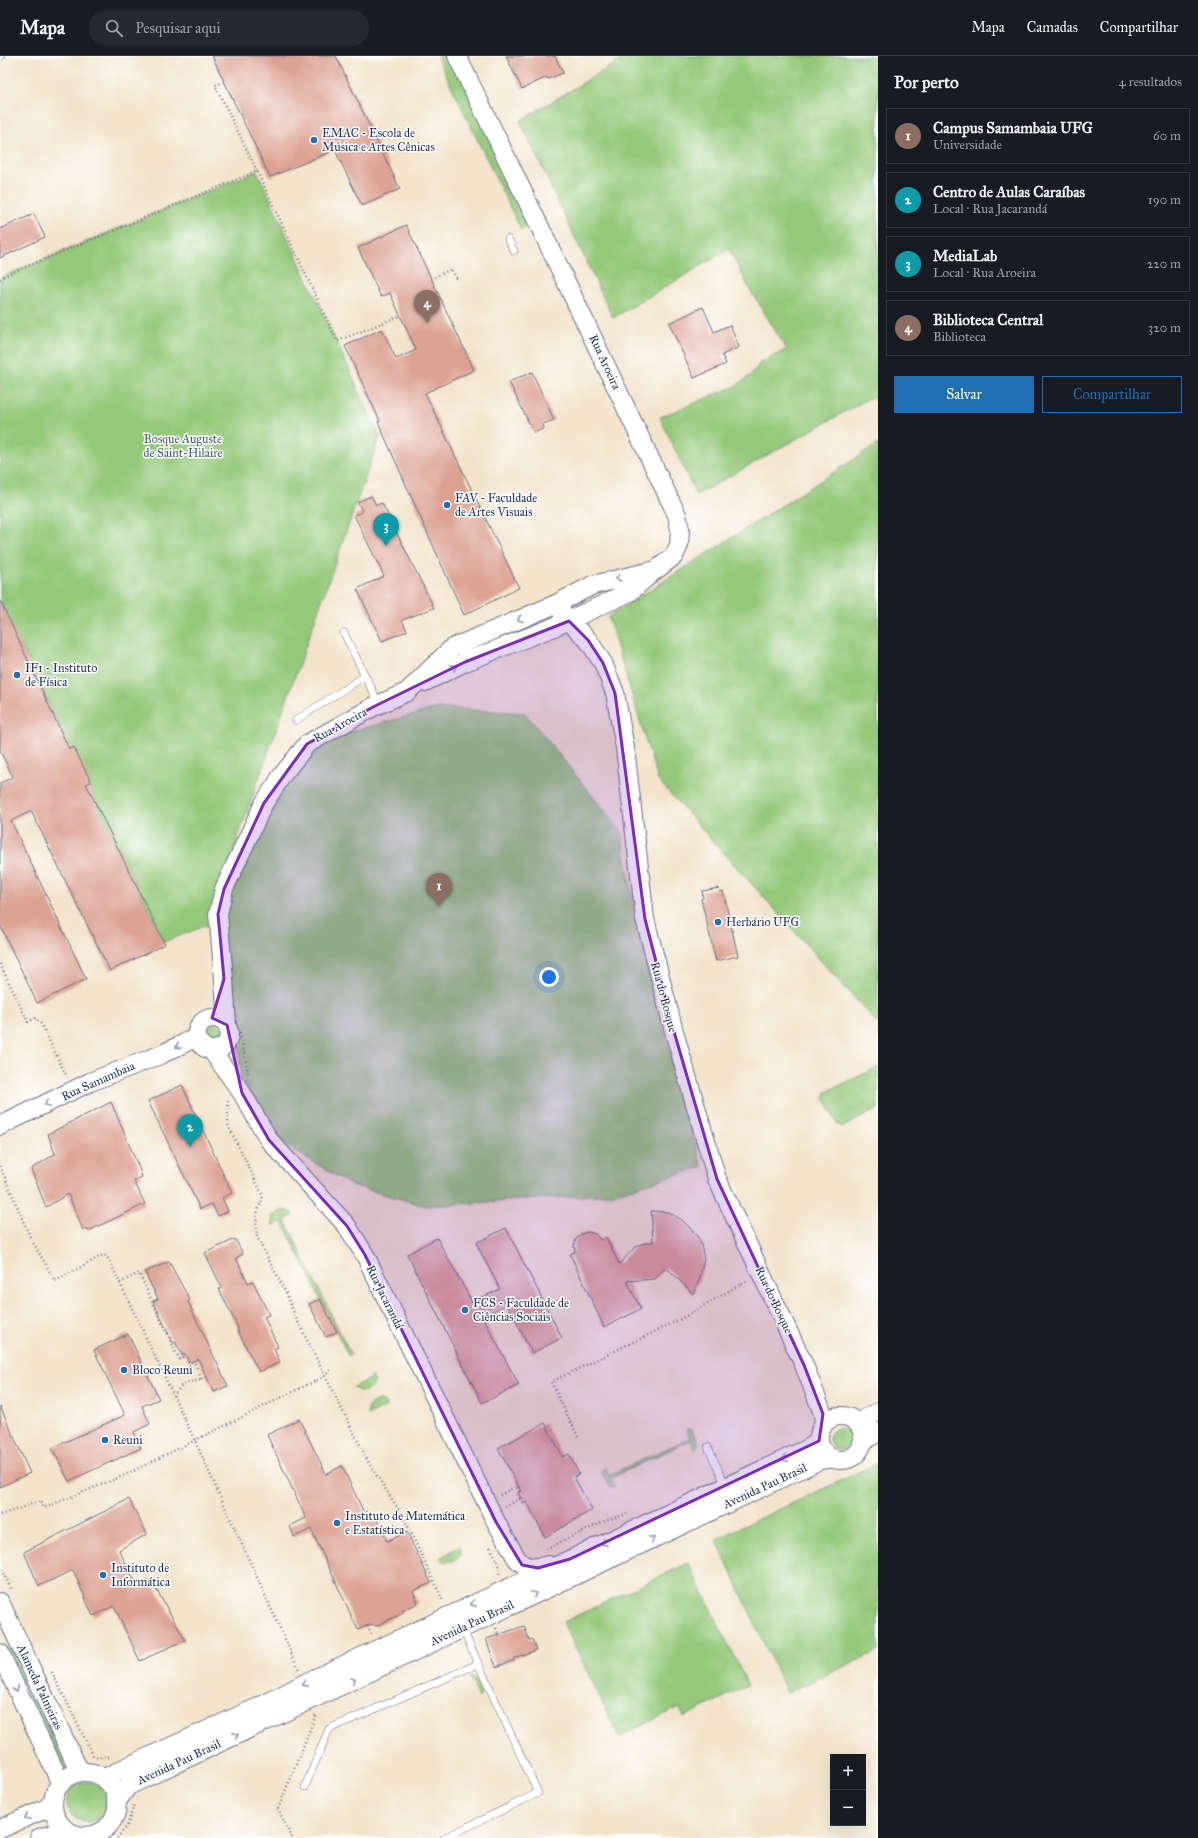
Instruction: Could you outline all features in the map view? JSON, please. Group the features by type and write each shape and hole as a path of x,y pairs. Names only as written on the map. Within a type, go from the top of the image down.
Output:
{"street":[{"name":"Rua Aroeira","path":"227,1028 218,914 224,889 264,803 283,774 307,744 379,704 407,692 452,648 556,604 593,585 656,570 674,556 679,545 680,529 677,515 544,235 456,56"},
{"path":"407,692 465,662 569,621 630,592 656,570"},
{"path":"556,604 569,621"},
{"name":"Rua do Bosque","path":"569,621 588,640 603,663 615,693 625,748 647,927 675,1035 717,1179 804,1365 822,1393 831,1413 826,1427"},
{"path":"227,1028 202,1022 199,1026 197,1037 202,1046 212,1051 240,1091"},
{"path":"212,1051 222,1048 227,1028"},
{"path":"227,1028 240,1091"},
{"name":"Rua Samambaia","path":"0,1126 90,1082 160,1055 197,1037"},
{"name":"Rua Jacarandá","path":"240,1091 269,1140 346,1226 365,1255 501,1516"},
{"path":"857,1423 878,1412"},
{"path":"845,1417 857,1423 860,1429 862,1442 860,1448 852,1457 839,1460 824,1452 826,1427 845,1417"},
{"name":"Avenida Pau Brasil","path":"105,1778 499,1585 570,1559 727,1486 826,1427"},
{"path":"862,1442 878,1432"},
{"name":"Avenida Pau Brasil","path":"117,1800 128,1786 820,1460 833,1458"},
{"path":"501,1516 517,1559 526,1567 538,1568 570,1559"},
{"path":"499,1585 512,1580 514,1571 501,1516"},
{"name":"Alameda Palmeiras","path":"6,1597 76,1764 81,1772"},
{"name":"Alameda Palmeiras","path":"0,1653 61,1784"},
{"path":"39,1838 56,1834 92,1836 101,1833 108,1827 116,1815 117,1800 111,1784 105,1778 89,1772 81,1772 72,1775 61,1784 55,1793 53,1802 54,1810 60,1824 73,1834"},
{"path":"0,1829 45,1809 53,1802"}],"lane":[{"path":"508,239 514,251"},
{"path":"344,634 379,704"},
{"path":"296,720 365,676"},
{"path":"708,1447 727,1486"},
{"path":"444,1838 538,1793 462,1628"},
{"path":"305,1787 329,1729 478,1664"}],"path":[{"path":"224,82 215,85 337,341 400,316"},
{"path":"0,279 4,276 257,171"},
{"path":"431,279 451,269 457,280"},
{"path":"0,964 28,1022 36,1018 41,1024 72,1092"},
{"path":"227,1028 240,1091 228,1126 263,1196 256,1217 257,1237 286,1293 295,1316 370,1466 404,1518 444,1603"},
{"path":"0,1166 30,1237 55,1281 103,1255 109,1260 195,1441 299,1671 306,1668"},
{"path":"120,1283 139,1274 179,1359 186,1356"},
{"path":"578,1437 551,1382 681,1319 748,1280"},
{"path":"174,1396 181,1386 189,1382 202,1380 194,1361"},
{"path":"0,1515 40,1502 44,1508 125,1475 325,1376 332,1368"},
{"path":"495,1497 516,1486 520,1492"},
{"path":"501,1516 501,1509 521,1498"},
{"path":"543,1550 607,1520 634,1512"},
{"path":"490,1545 500,1567 499,1585"},
{"path":"0,1566 6,1597"},
{"path":"367,1626 373,1637 380,1634"},
{"path":"495,1626 500,1638"},
{"path":"51,1670 93,1755 103,1758 114,1756"},
{"path":"292,1838 278,1809 318,1711"}],"highlighted area":[{"path":"569,621 588,640 603,663 615,693 645,919 675,1035 717,1179 804,1365 823,1414 819,1441 570,1559 538,1568 522,1565 496,1522 365,1255 347,1226 269,1140 242,1093 227,1025 212,1018 224,979 218,914 224,889 264,803 307,744 373,707 465,662"}],"green space":[{"path":"437,56 450,56 530,226 521,230"},
{"path":"624,56 878,56 878,401 875,402 873,396 696,495 660,417 736,386 752,374 760,363 787,349 749,288 729,249 613,318 520,121 624,58"},
{"name":"Bosque Auguste de Saint-Hilaire","path":"257,171 380,436 207,925 164,942 0,602 0,279 4,276"},
{"path":"878,444 878,1024 658,780 608,617"},
{"path":"438,708 525,713 621,831 637,924 649,975 702,1167 613,1194 426,1206 351,1185 282,1143 241,1077 235,999 219,923 247,849 287,771 346,733"},
{"path":"214,1024 221,1027 224,1034 221,1041 214,1044 207,1041 204,1034 207,1027"},
{"path":"878,1067 878,1109 843,1127 838,1125 824,1098 826,1092"},
{"path":"283,1210 291,1212 294,1215 285,1220 351,1355 349,1357 282,1221 273,1226 272,1216"},
{"path":"373,1377 375,1382 371,1388 363,1392 360,1392 353,1387"},
{"path":"378,1400 382,1400 387,1406 368,1416 370,1404"},
{"path":"840,1428 844,1429 850,1435 850,1443 844,1449 840,1450 836,1449 830,1443 829,1439 830,1435 836,1429"},
{"path":"686,1429 692,1430 699,1445 695,1449 690,1440 611,1478 615,1487 611,1487 608,1484 601,1472 605,1467 609,1475 690,1438"},
{"path":"878,1463 878,1651 787,1693 716,1539"},
{"path":"460,1546 461,1555 456,1560 445,1562 440,1558"},
{"path":"688,1563 748,1685 684,1717 679,1707 619,1737 563,1622"},
{"path":"14,1646 72,1767 64,1770 6,1650"},
{"path":"470,1677 476,1679 482,1692 479,1698"},
{"path":"91,1782 98,1785 104,1791 107,1802 106,1810 98,1819 91,1822 83,1822 76,1819 68,1810 67,1798 70,1791 79,1783"}],"building":[{"name":"EMAC - Escola de Música e Artes Cênicas","path":"212,56 336,56 400,189 362,206 335,150 270,177"},
{"path":"506,56 555,56 563,73 548,79 547,77 522,89"},
{"path":"34,214 45,237 0,258 0,229"},
{"path":"406,225 474,370 425,393 519,588 464,615 378,422 380,421 345,346 382,329 396,359 416,350 390,293 381,297 358,248"},
{"path":"703,307 714,332 730,325 739,347 722,355 726,364 694,378 669,323"},
{"path":"532,372 554,420 543,424 544,428 534,433 509,382"},
{"path":"371,496 376,505 382,503 434,608 402,620 407,631 382,641 357,589 384,576 354,515 362,512 358,502"},
{"path":"0,600 69,749 74,747 91,782 86,784 165,944 110,971 31,811 11,821 86,979 37,1003 0,925 0,783 13,777 0,751"},
{"name":"Herbário UFG","path":"719,888 720,892 723,891 738,956 716,961 701,899 703,898 702,891"},
{"path":"182,1085 232,1193 222,1198 228,1211 218,1216 212,1204 200,1209 148,1101"},
{"path":"111,1102 142,1177 134,1181 145,1204 88,1231 86,1228 83,1230 68,1194 46,1207 31,1169 55,1154 48,1134"},
{"path":"651,1211 668,1212 682,1220 696,1234 701,1244 704,1259 700,1278 693,1294 666,1267 655,1279 627,1281 641,1309 604,1327 570,1254 575,1252 574,1246 576,1239 581,1234 588,1232 595,1234 601,1240 606,1237 619,1264 635,1247 641,1244 653,1242"},
{"name":"FCS - Faculdade de Ciências Sociais","path":"506,1228 562,1338 532,1353 507,1304 482,1316 519,1385 482,1403 407,1254 437,1238 472,1302 500,1289 476,1243"},
{"path":"235,1239 243,1254 236,1258 248,1283 253,1281 269,1315 264,1317 278,1347 274,1349 280,1362 259,1372 237,1329 238,1328 219,1289 222,1288 205,1253"},
{"path":"169,1262 190,1300 188,1302 228,1386 214,1392 198,1359 189,1363 185,1354 182,1355 175,1342 173,1343 153,1301 158,1299 145,1272"},
{"path":"320,1299 337,1332 326,1337 309,1304"},
{"path":"128,1334 159,1399 142,1406 150,1424 134,1432 141,1448 69,1481 52,1448 125,1415 94,1350"},
{"path":"0,1406 30,1473 0,1487"},
{"name":"Instituto de Matemática e Estatística","path":"299,1419 326,1474 342,1466 366,1517 374,1513 387,1541 407,1532 431,1583 413,1591 418,1603 402,1611 403,1613 376,1626 371,1624 358,1630 311,1529 294,1537 290,1526 306,1518 267,1435"},
{"path":"545,1423 563,1457 569,1454 579,1474 574,1477 592,1510 545,1537 527,1502 524,1503 518,1493 521,1491 498,1448"},
{"name":"Instituto de Informática","path":"129,1499 147,1534 119,1550 138,1588 151,1580 185,1640 140,1661 114,1606 93,1616 73,1570 39,1586 24,1552"},
{"path":"524,1626 529,1640 532,1639 536,1650 514,1658 514,1660 496,1667 486,1639"}],"place":[{"name":"EMAC - Escola de Música e Artes Cênicas","path":"314,140"},
{"name":"Biblioteca Central","path":"427,323"},
{"name":"FAV - Faculdade de Artes Visuais","path":"447,505"},
{"name":"MediaLab","path":"386,546"},
{"name":"IF1 - Instituto de Física","path":"17,675"},
{"name":"Campus Samambaia UFG","path":"439,906"},
{"name":"Herbário UFG","path":"718,922"},
{"name":"Centro de Aulas Caraíbas","path":"190,1147"},
{"name":"FCS - Faculdade de Ciências Sociais","path":"465,1310"},
{"name":"Bloco Reuni","path":"124,1370"},
{"name":"Reuni","path":"105,1440"},
{"name":"Instituto de Matemática e Estatística","path":"337,1523"},
{"name":"Instituto de Informática","path":"103,1575"}]}
